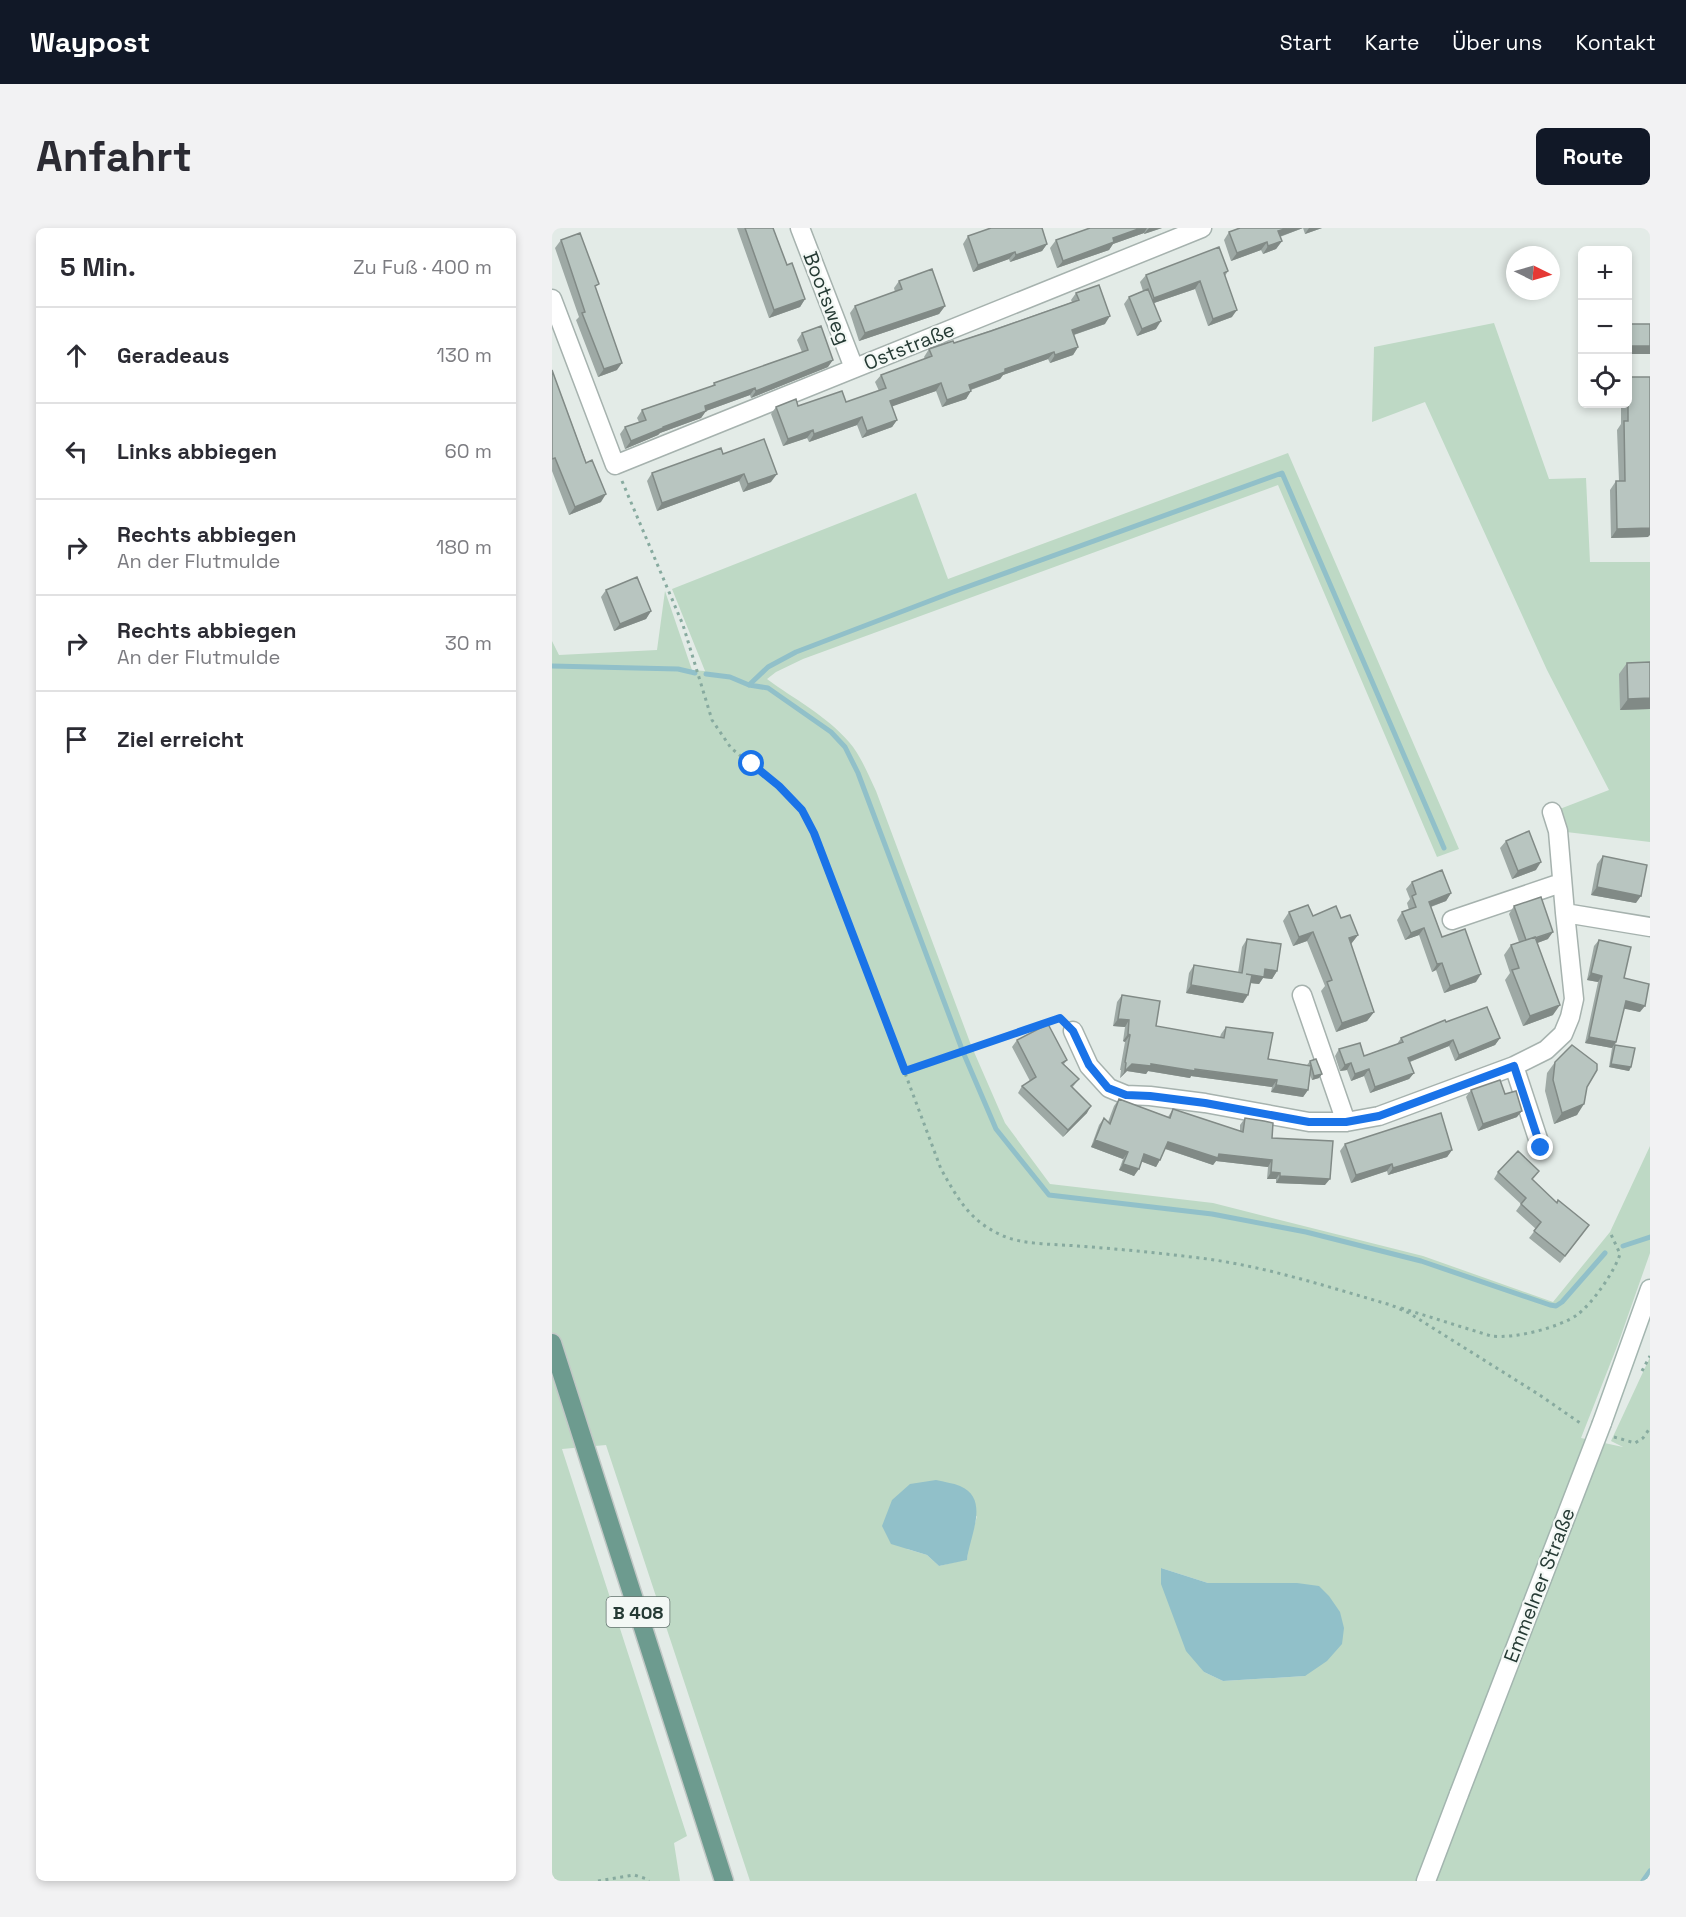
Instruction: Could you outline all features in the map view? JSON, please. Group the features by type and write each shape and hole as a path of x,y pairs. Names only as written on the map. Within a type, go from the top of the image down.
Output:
{"main road":[{"name":"B 408","path":"552,1343 724,1881"}],"street":[{"name":"Bootsweg","path":"800,228 854,368"},
{"name":"Oststraße","path":"615,465 1202,228"},
{"path":"552,298 615,465"},
{"path":"1073,1031 1089,1065 1108,1088 1126,1095 1205,1103 1309,1122 1346,1122 1379,1116 1514,1066 1546,1050 1563,1034 1574,999 1561,883 1558,831 1551,812"},
{"path":"1452,920 1561,883"},
{"path":"1565,913 1650,927"},
{"path":"1302,995 1346,1122"},
{"path":"1514,1066 1541,1148"},
{"name":"Emmelner Straße","path":"1426,1881 1650,1289"}],"path":[{"path":"615,465 683,625 712,720 731,748 779,786 802,810 814,833 941,1169 960,1204 979,1221 1003,1236 1028,1241 1203,1258 1249,1266 1503,1338 1565,1321 1579,1313 1599,1291 1617,1265 1620,1254 1610,1232"},
{"path":"905,1071 1060,1018 1073,1031"},
{"path":"1390,1305 1409,1313 1538,1394 1567,1415 1635,1443 1643,1438 1650,1428"},
{"path":"598,1881 634,1875 649,1881"}],"green space":[{"path":"1494,323 1549,479 1586,478 1590,562 1650,562 1650,842 1558,831 1552,812 1609,790 1547,670 1425,402 1372,422 1374,347"},
{"path":"1288,453 1459,849 1437,857 1278,485 803,659 767,679 831,724 849,742 861,759 876,791 971,1045 1005,1123 1050,1184 1213,1203 1423,1256 1553,1302 1610,1232 1650,1146 1650,1253 1618,1344 1581,1438 1623,1447 1611,1441 1650,1357 1650,1881 750,1881 606,1445 562,1449 687,1836 674,1843 680,1881 552,1881 552,641 559,655 657,650 665,591 692,670 705,671 672,589 916,493 948,579","holes":["977,1516 967,1559 939,1566 927,1555 907,1549","1161,1568 1208,1583 1305,1676 1223,1681 1204,1672"]}],"water":[{"path":"936,1480 960,1486 969,1492 976,1509 967,1560 939,1566 927,1555 891,1544 882,1526 892,1500 910,1484"},
{"path":"1161,1568 1208,1583 1297,1583 1319,1586 1340,1612 1344,1628 1342,1644 1327,1661 1305,1676 1223,1681 1204,1672 1186,1651 1161,1584"}],"building":[{"path":"745,228 773,228 787,265 792,263 805,299 774,310"},
{"path":"991,228 1042,228 1047,244 978,265 968,236"},
{"path":"1090,228 1141,228 1113,238 1114,242 1063,261 1056,240"},
{"path":"1240,228 1288,228 1278,231 1282,241 1268,246 1267,242 1237,253 1229,232"},
{"path":"580,233 599,284 595,286 622,363 604,369 582,313 585,312 561,240"},
{"path":"1219,247 1228,271 1224,273 1237,310 1213,319 1200,281 1154,298 1146,275"},
{"path":"932,269 945,306 865,333 855,306 902,289 899,281"},
{"path":"1099,285 1110,316 1072,330 1078,347 1055,355 1054,352 1005,369 1005,372 969,385 971,391 947,400 941,383 890,401 897,420 867,431 862,417 814,434 813,430 788,439 776,407 796,399 798,406 842,391 846,402 886,388 881,375 932,356 929,349 991,331 1079,300 1076,293"},
{"path":"1148,289 1161,321 1142,329 1129,297"},
{"path":"1632,324 1650,324 1650,346 1632,346"},
{"path":"821,326 833,360 756,391 755,388 705,406 706,411 631,441 625,427 646,420 642,410 808,350 802,333"},
{"path":"552,370 586,463 592,460 606,494 575,507 555,458 552,459"},
{"path":"1632,377 1650,377 1650,528 1617,529 1616,481 1625,481 1624,421 1628,421 1628,408 1632,408"},
{"path":"764,439 777,474 748,484 744,474 662,503 652,473 721,448 723,454"},
{"path":"637,577 651,611 620,624 606,590"},
{"path":"1650,662 1650,698 1628,699 1627,663"},
{"path":"1529,831 1541,862 1518,871 1506,841"},
{"path":"1603,856 1647,865 1641,896 1597,887"},
{"path":"1442,870 1451,893 1429,902 1442,937 1465,929 1481,974 1450,986 1442,963 1437,964 1424,928 1411,933 1402,912 1416,907 1412,896 1416,894 1412,882"},
{"path":"1541,897 1553,932 1526,940 1514,906"},
{"path":"1308,905 1313,916 1336,906 1341,918 1350,915 1358,935 1349,938 1374,1012 1342,1023 1327,982 1332,980 1313,932 1299,937 1289,912"},
{"path":"1535,937 1560,1005 1530,1016 1512,970 1519,968 1511,945"},
{"path":"1247,939 1281,944 1277,971 1265,969 1264,977 1252,975 1248,995 1191,985 1194,965 1242,973"},
{"path":"1599,940 1631,947 1624,978 1649,984 1645,1006 1626,1001 1616,1042 1589,1037 1602,976 1591,973"},
{"path":"1122,995 1160,1001 1156,1026 1224,1038 1226,1027 1273,1033 1268,1059 1311,1066 1308,1090 1276,1085 1277,1080 1151,1064 1151,1066 1132,1064 1125,1071 1130,1035 1128,1034 1129,1020 1118,1019"},
{"path":"1487,1007 1500,1038 1459,1055 1453,1040 1408,1058 1414,1073 1375,1087 1369,1069 1355,1074 1351,1063 1345,1065 1339,1049 1360,1043 1364,1056 1403,1042 1401,1038 1445,1020 1446,1022"},
{"path":"1048,1024 1067,1060 1062,1063 1079,1079 1071,1086 1091,1106 1068,1130 1022,1086 1036,1077 1017,1040"},
{"path":"1572,1045 1597,1064 1597,1070 1587,1087 1584,1104 1562,1113 1553,1080 1555,1062"},
{"path":"1615,1045 1635,1048 1631,1067 1611,1064"},
{"path":"1316,1059 1322,1074 1314,1076 1310,1061"},
{"path":"1500,1080 1505,1094 1516,1091 1522,1111 1483,1124 1471,1090"},
{"path":"1119,1099 1170,1118 1173,1109 1243,1132 1245,1118 1273,1123 1272,1138 1333,1141 1330,1179 1280,1176 1280,1173 1271,1172 1272,1160 1219,1154 1218,1158 1168,1142 1160,1160 1144,1154 1139,1169 1123,1164 1128,1152 1095,1140 1104,1118 1110,1124"},
{"path":"1441,1113 1452,1150 1393,1168 1392,1164 1356,1175 1345,1144"},
{"path":"1518,1151 1539,1171 1532,1179 1557,1203 1558,1200 1589,1225 1565,1256 1534,1231 1541,1222 1521,1204 1526,1198 1498,1172"}],"waterway":[{"path":"749,685 768,667 796,652 953,592 1282,473 1444,848"},
{"path":"552,666 678,669 695,673"},
{"path":"706,674 730,677 749,685 768,688 831,732 845,747 858,773 963,1052 996,1129 1049,1195 1212,1214 1306,1232 1421,1261 1556,1306 1605,1253"},
{"path":"1623,1246 1650,1237"},
{"path":"1643,1881 1650,1871"}],"route":[{"path":"752,764 779,786 802,810 814,833 905,1071 1060,1018 1073,1031 1089,1065 1108,1088 1126,1095 1205,1103 1309,1122 1328,1123 1364,1120 1379,1116 1514,1066 1541,1148"}]}
